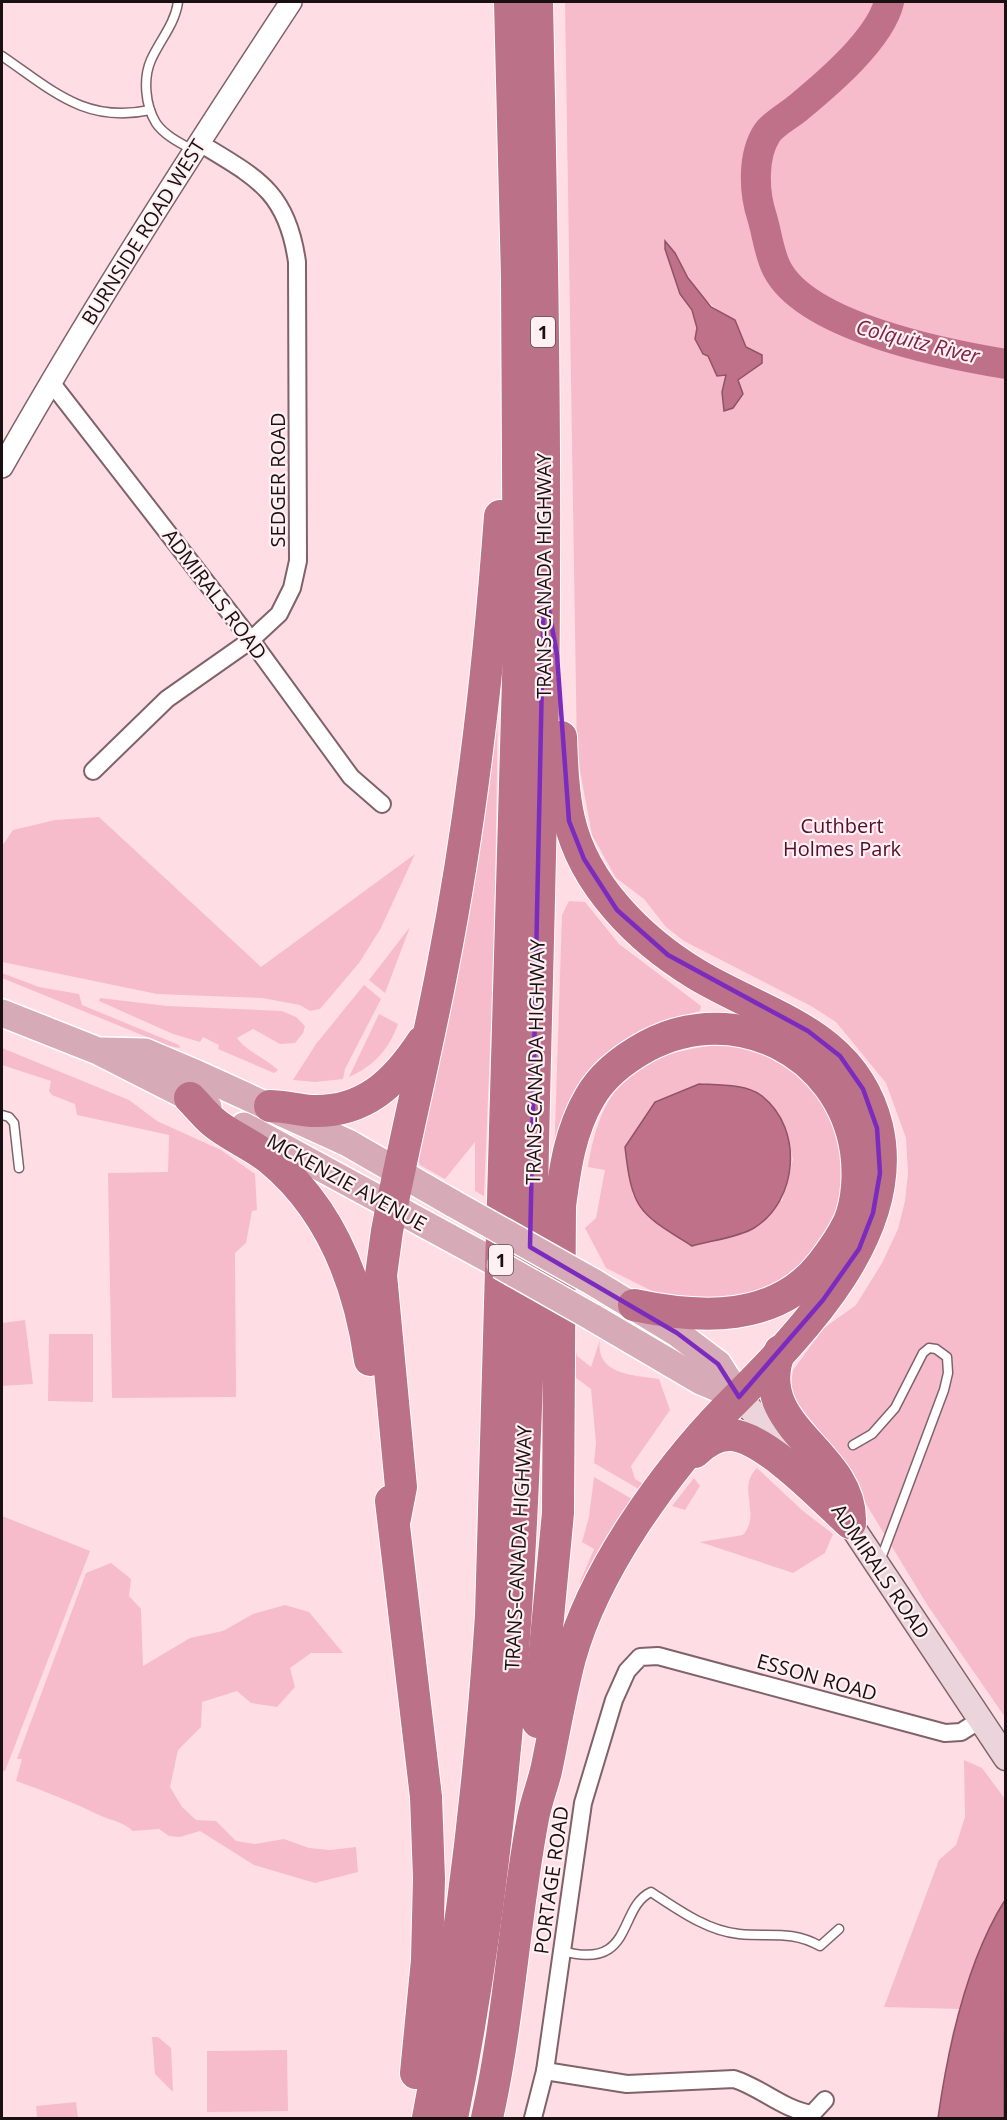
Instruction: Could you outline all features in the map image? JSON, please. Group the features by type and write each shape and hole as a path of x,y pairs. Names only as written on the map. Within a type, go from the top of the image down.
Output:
{"highway":[{"name":"TRANS-CANADA HIGHWAY","path":"428,2118 455,1960 470,1854 485,1713 491,1615 516,792 519,397 510,2"},
{"name":"TRANS-CANADA HIGHWAY","path":"452,2118 482,1955 498,1830 513,1664 530,1260 544,582 537,2"},
{"path":"538,83 547,2"},
{"path":"394,1523 401,1487 381,1275 392,1207 429,1031 466,830 493,613 505,443 519,397"},
{"path":"488,2118 533,1816 571,1653 603,1575 634,1524 672,1472 823,1300 859,1249 873,1214 880,1173 877,1128 863,1089 840,1056 808,1031 698,975 668,955 617,910 584,859 569,821 563,778 557,655 544,582"},
{"path":"533,1816 534,1764 558,1513 560,1206 565,1160 578,1122 590,1096 618,1066 657,1041 682,1032 705,1028 748,1033 765,1037 806,1060 825,1078 841,1102 853,1130 858,1164 856,1197 850,1221 836,1245 818,1269 799,1287 759,1308 732,1314 705,1315 672,1313 634,1305"},
{"path":"270,1106 290,1106 310,1111 357,1103 375,1095 405,1068 429,1031"},
{"path":"190,1098 213,1122 244,1140 289,1176 327,1223 342,1251 362,1314 394,1523 426,1797 429,1878 427,1960 420,2044 408,2118"},
{"path":"780,1351 773,1379 779,1405 834,1475 850,1507 850,1523"},
{"path":"672,1472 700,1447 716,1437 732,1435 751,1440 806,1483 850,1523"}],"main road":[{"name":"MCKENZIE AVENUE","path":"2,1013 98,1051 190,1098 453,1239 592,1317"},
{"name":"MCKENZIE AVENUE","path":"98,1051 145,1052 270,1106 348,1143 593,1282"},
{"name":"ADMIRALS ROAD","path":"593,1282 634,1305 718,1364 739,1397 812,1474 850,1523 1005,1758"},
{"name":"ADMIRALS ROAD","path":"592,1317 701,1381 739,1397"}],"street":[{"name":"BURNSIDE ROAD WEST","path":"2,467 7,444 51,381 196,146 291,2"},
{"name":"SEDGER ROAD","path":"93,771 167,699 251,640 279,614 292,588 298,561 297,261 294,236 286,214 273,194 254,177 196,146"},
{"name":"ADMIRALS ROAD","path":"51,381 251,640 351,777 382,804"},
{"name":"ESSON ROAD","path":"640,1657 658,1656 925,1730 962,1732 980,1720"},
{"name":"PORTAGE ROAD","path":"533,2118 545,2072 583,1803 614,1700 627,1671 640,1657"},
{"path":"545,2072 627,2084 734,2079 750,2084 784,2106 812,2116 825,2100"}],"lane":[{"path":"178,2 172,23 146,74 150,110 162,129 196,146"},
{"path":"2,56 61,96 92,111 123,114 150,110"},
{"path":"2,1115 9,1117 14,1123 19,1168"},
{"path":"853,1445 872,1434 895,1408 912,1370 923,1353 929,1348 936,1349 947,1357 948,1373 944,1390 878,1565"},
{"path":"562,1951 585,1955 605,1951 623,1935 642,1896 651,1892 710,1926 737,1934 801,1936 820,1946 839,1929"}],"highlighted area":[{"path":"544,582 557,655 569,821 584,859 617,910 668,955 808,1031 840,1056 863,1089 877,1128 880,1173 873,1213 859,1249 823,1300 739,1397 718,1364 677,1333 530,1247"}],"green space":[{"name":"Cuthbert Holmes Park","path":"565,2 1005,2 1005,1717 928,1606 832,1448 793,1397 791,1385 793,1370 824,1328 856,1305 882,1263 898,1229 905,1201 908,1173 906,1138 886,1083 836,1022 811,1006 684,941 666,927 644,899 616,878 592,835 577,755","holes":["665,249 675,253 702,295 716,309 725,314 723,375 717,376 708,356 703,354 700,348 692,309"]},
{"path":"498,705 494,951 484,1196 475,1191 475,1142 445,1179 420,1165 415,1152"},
{"path":"99,817 261,967 415,854 381,928 359,963 320,1009 310,1011 300,1005 262,998 157,994 2,962 2,846 13,830 55,820"},
{"path":"569,901 585,902 619,944 701,1006 700,1011 663,1021 612,1052 554,1161 562,915"},
{"path":"410,927 385,993 369,980"},
{"path":"2,973 39,987 79,994 82,1005 179,1045 180,1048 169,1046 2,978"},
{"path":"364,985 381,999 345,1069 343,1079 315,1082 293,1080 316,1044"},
{"path":"100,998 167,1006 282,1011 296,1017 305,1026 303,1033 295,1043 280,1044 253,1029 237,1038 245,1047 278,1070 274,1073 218,1049 219,1045 203,1037 200,1042 173,1034 99,1001"},
{"path":"379,1014 398,1024 394,1033 380,1056 366,1068 349,1077"},
{"path":"717,1045 738,1045 768,1053 791,1068 824,1101 843,1148 843,1201 810,1265 736,1305 666,1298 606,1268 585,1228 596,1218 605,1170 588,1167 594,1138 602,1114 613,1094 627,1078 643,1066 664,1056","holes":["732,1086 762,1096 783,1123 793,1159 782,1201 633,1196 625,1147"]},
{"path":"2,1048 129,1100 157,1121 221,1150 255,1174 257,1210 252,1211 246,1243 235,1253 236,1397 112,1398 108,1173 168,1172 169,1135 77,1115 75,1104 52,1095 49,1091 51,1081 2,1065"},
{"path":"25,1320 33,1384 2,1386 2,1323"},
{"path":"49,1334 93,1334 93,1402 48,1401"},
{"path":"600,1340 600,1352 610,1367 628,1374 659,1379 670,1410 631,1466 635,1479 645,1485 642,1491 594,1463 596,1443 591,1389 575,1377 575,1347 577,1356 591,1367"},
{"path":"757,1468 803,1511 833,1534 825,1553 793,1573 700,1542 743,1535 750,1518 749,1484"},
{"path":"594,1477 637,1502 583,1594 580,1582 594,1549 582,1542 589,1517"},
{"path":"694,1478 700,1486 685,1510 672,1506"},
{"path":"2,1516 90,1551 5,1771 2,1770"},
{"path":"111,1563 131,1579 129,1596 141,1609 143,1666 190,1638 223,1631 253,1614 285,1605 309,1612 343,1653 311,1653 290,1668 295,1687 277,1707 251,1703 237,1691 202,1702 201,1727 178,1750 170,1787 182,1807 196,1820 216,1821 236,1841 255,1844 284,1839 309,1848 330,1850 356,1847 358,1872 315,1883 254,1865 200,1831 180,1837 169,1836 159,1829 133,1831 121,1823 16,1781 22,1759 17,1759 86,1573"},
{"path":"964,1760 982,1768 1005,1799 1005,1913 938,2118 952,2034 961,2009 884,2007 939,1860 956,1845 965,1817"},
{"path":"152,2037 158,2037 171,2048 173,2092 155,2074"},
{"path":"287,2050 288,2111 207,2112 207,2051"},
{"path":"76,2102 78,2118 37,2118 36,2106"}],"shaded area":[{"path":"665,241 675,253 688,278 711,307 735,320 746,347 762,355 762,363 738,380 743,394 733,408 724,411 722,392 726,375 717,376 708,356 703,354 695,339 697,328 692,310 680,294 665,249"},
{"path":"699,1084 740,1087 762,1096 776,1110 785,1127 790,1145 790,1164 787,1183 780,1201 769,1216 748,1231 692,1246 661,1226 642,1208 631,1185 625,1147 655,1102"},
{"path":"1005,1900 1004,2118 938,2118 953,2034 969,1978 991,1924"}],"waterway":[{"name":"Colquitz River","path":"889,2 875,31 852,59 811,97 774,126 762,142 757,163 756,186 772,257 777,269 793,289 817,307 847,322 915,345 1006,364"}]}
